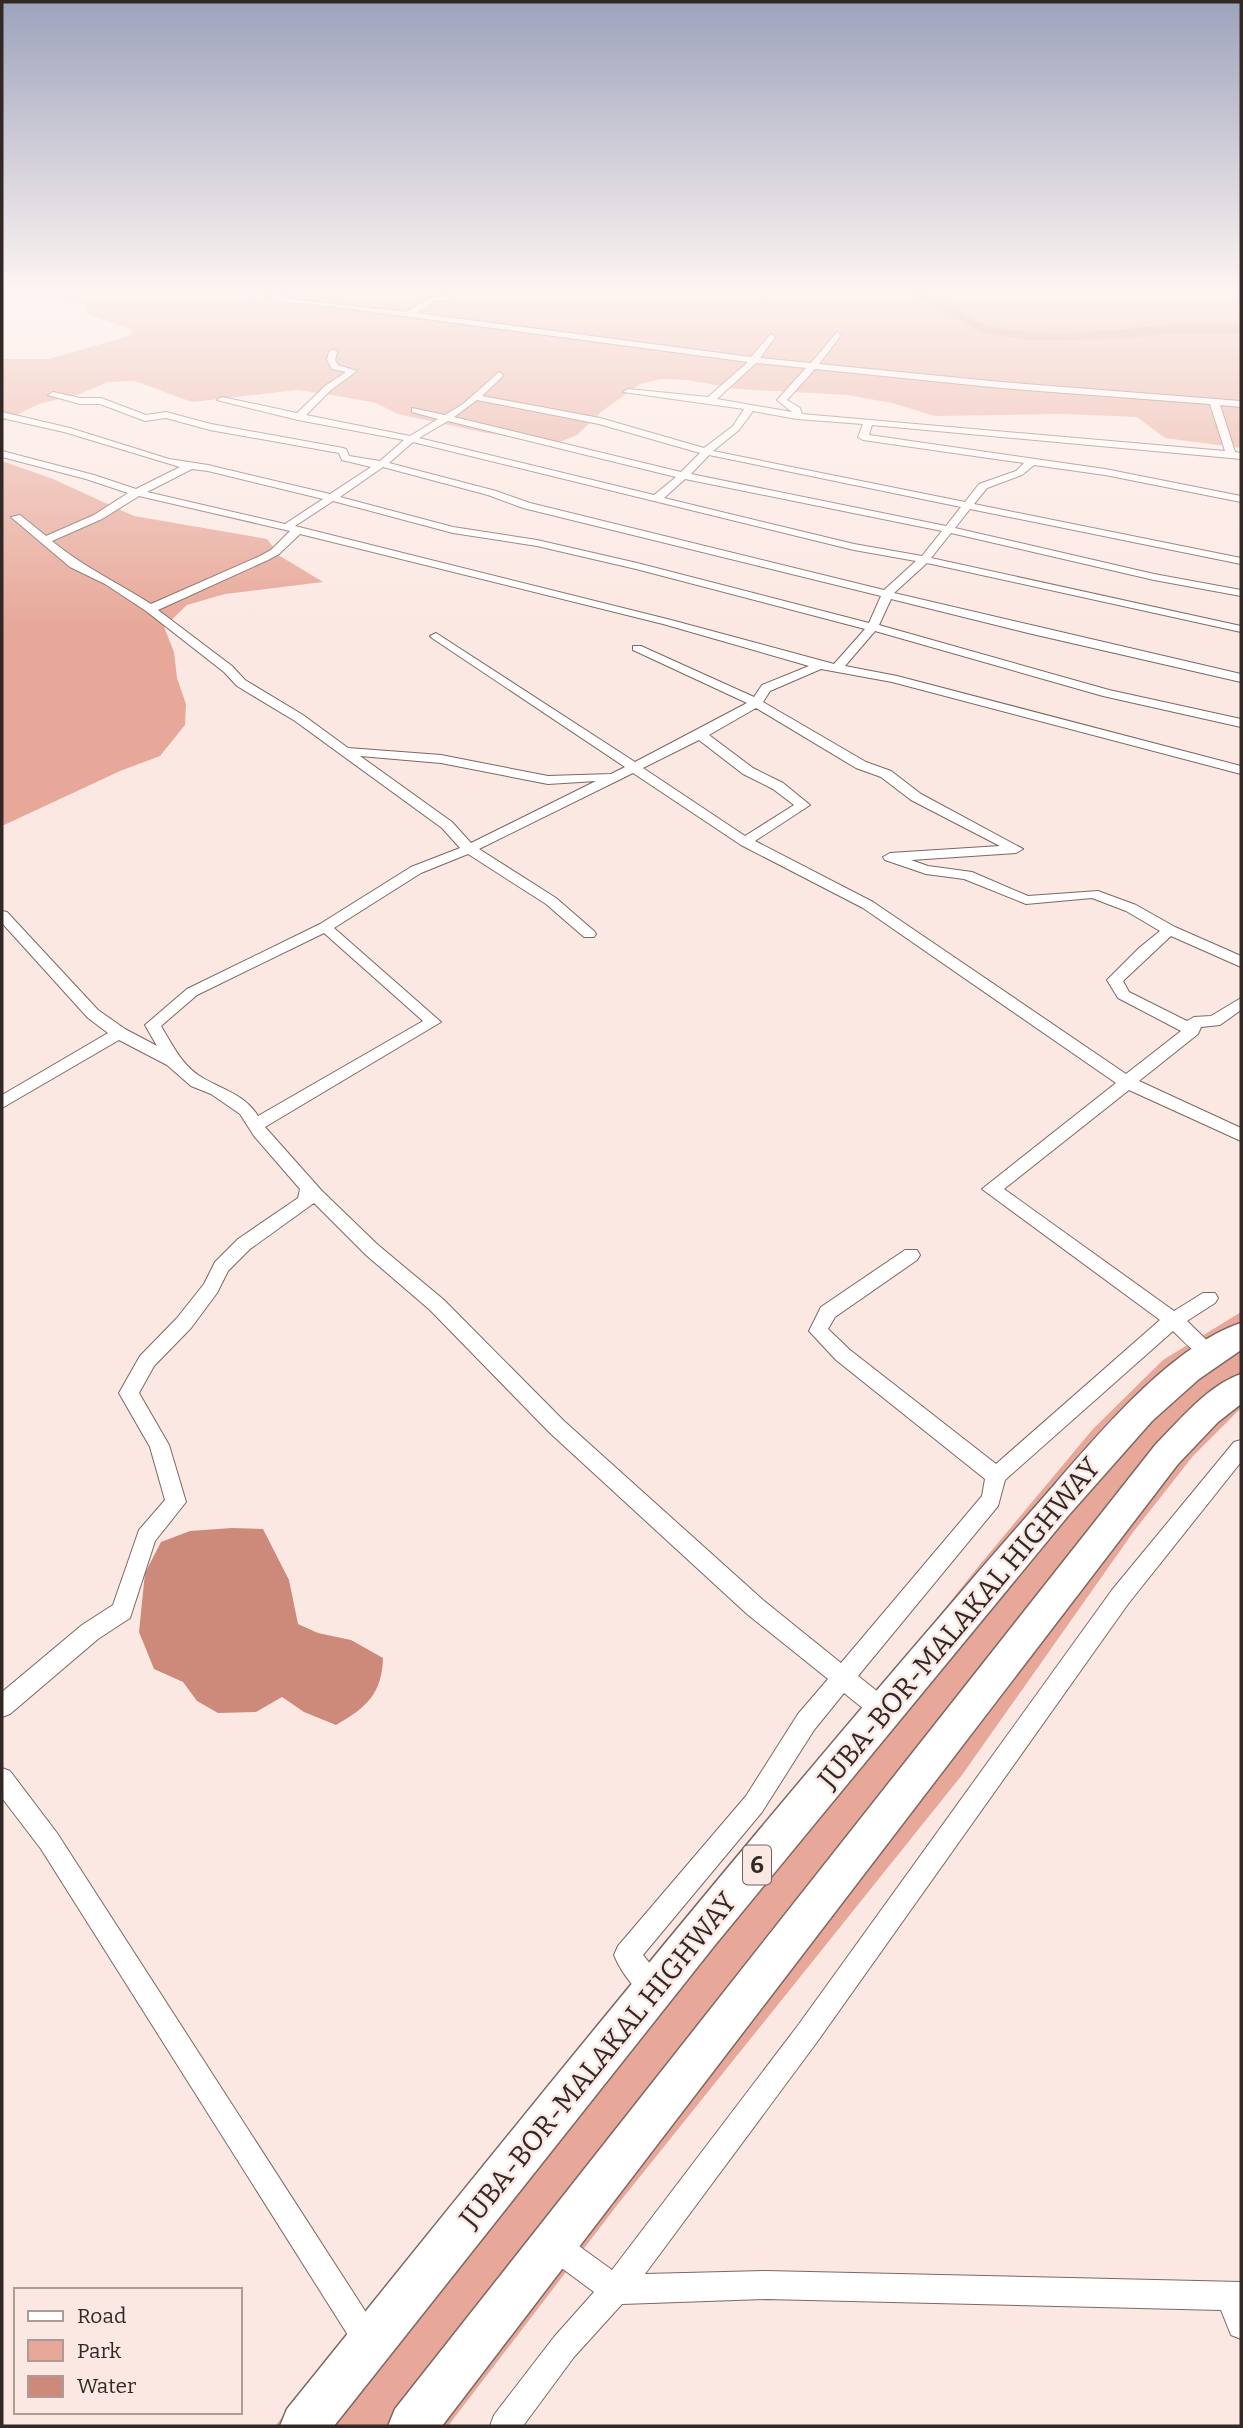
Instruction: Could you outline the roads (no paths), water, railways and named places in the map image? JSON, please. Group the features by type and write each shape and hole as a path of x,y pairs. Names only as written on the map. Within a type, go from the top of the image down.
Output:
{"highway":[{"name":"JUBA-BOR-MALAKAL HIGHWAY","path":"304,2426 883,1710 1120,1430 1180,1374 1226,1343"},
{"name":"JUBA-BOR-MALAKAL HIGHWAY","path":"412,2426 1167,1454 1207,1413 1241,1387"}],"street":[{"path":"105,402 145,418 166,415 210,427 323,447 343,452 345,458 382,464 492,493 527,506 567,513 1055,636 1241,678"},
{"path":"232,402 411,439 854,547 1241,629"},
{"path":"298,417 313,402"},
{"path":"150,609 275,552 292,528 382,464 411,439 442,423 468,402"},
{"path":"503,402 600,421 706,452 967,503 1241,561"},
{"path":"726,402 797,415 1236,456 1214,402"},
{"path":"785,402 797,410 797,415"},
{"path":"1218,402 1241,404"},
{"path":"655,499 736,428 751,406"},
{"path":"415,410 684,476 950,529 1154,577 1241,593"},
{"path":"2,415 67,430 168,462 333,498 453,530 537,543 637,566 873,627 1107,693 1241,723"},
{"path":"869,421 863,437 1032,461 1241,499"},
{"path":"2,454 90,477 137,493 292,528 667,622 820,665 893,679 1241,770"},
{"path":"837,668 873,627 888,593 924,560 983,486 1019,473 1032,461"},
{"path":"46,540 98,517 191,465"},
{"path":"16,517 74,565 109,582 150,609 228,669 241,683 299,719 447,825 469,849 551,901 589,934"},
{"path":"436,636 746,842 868,905 1126,1082 1241,1135"},
{"path":"637,648 737,692 861,765 886,774 916,797 1017,849 891,857 926,870 967,875 1026,900 1093,894 1131,908 1170,930 1241,962"},
{"path":"173,1061 153,1025 192,992 325,927 416,870 469,849 632,766 700,735 755,704 766,688 820,665"},
{"path":"700,735 748,771 778,786 803,805 763,828 746,842"},
{"path":"344,751 441,759 548,780 615,777"},
{"path":"2,915 93,1014 119,1033 173,1061 197,1082 217,1090 246,1110 316,1195 372,1250 436,1305 557,1427 755,1607 883,1710"},
{"path":"256,1125 433,1022 325,927"},
{"path":"1170,930 1115,980 1123,995 1192,1030"},
{"path":"1226,1343 1156,1306 991,1189 1015,1173 1126,1082 1160,1059 1192,1030 1194,1022 1215,1021 1241,1003"},
{"path":"2,1102 119,1033"},
{"path":"2,1706 90,1632 122,1611 146,1536 176,1502 159,1445 129,1393 147,1361 184,1323 211,1288 220,1267 244,1244 306,1201 308,1190"},
{"path":"911,1255 828,1312 818,1331 996,1476"},
{"path":"655,1990 627,1955 754,1804 806,1722 990,1500 996,1476 1171,1322 1209,1298"},
{"path":"505,2426 564,2347 615,2290 816,2022 1120,1597 1241,1448"},
{"path":"2,1779 49,1841 369,2344"},
{"path":"554,2245 615,2290 766,2285 1236,2296 1241,2325"}],"water":[{"path":"263,1529 289,1580 298,1624 318,1633 351,1640 383,1658 376,1691 364,1706 336,1725 304,1712 282,1697 256,1712 218,1713 197,1701 183,1682 154,1669 139,1632 145,1573 161,1542 190,1531"}]}
